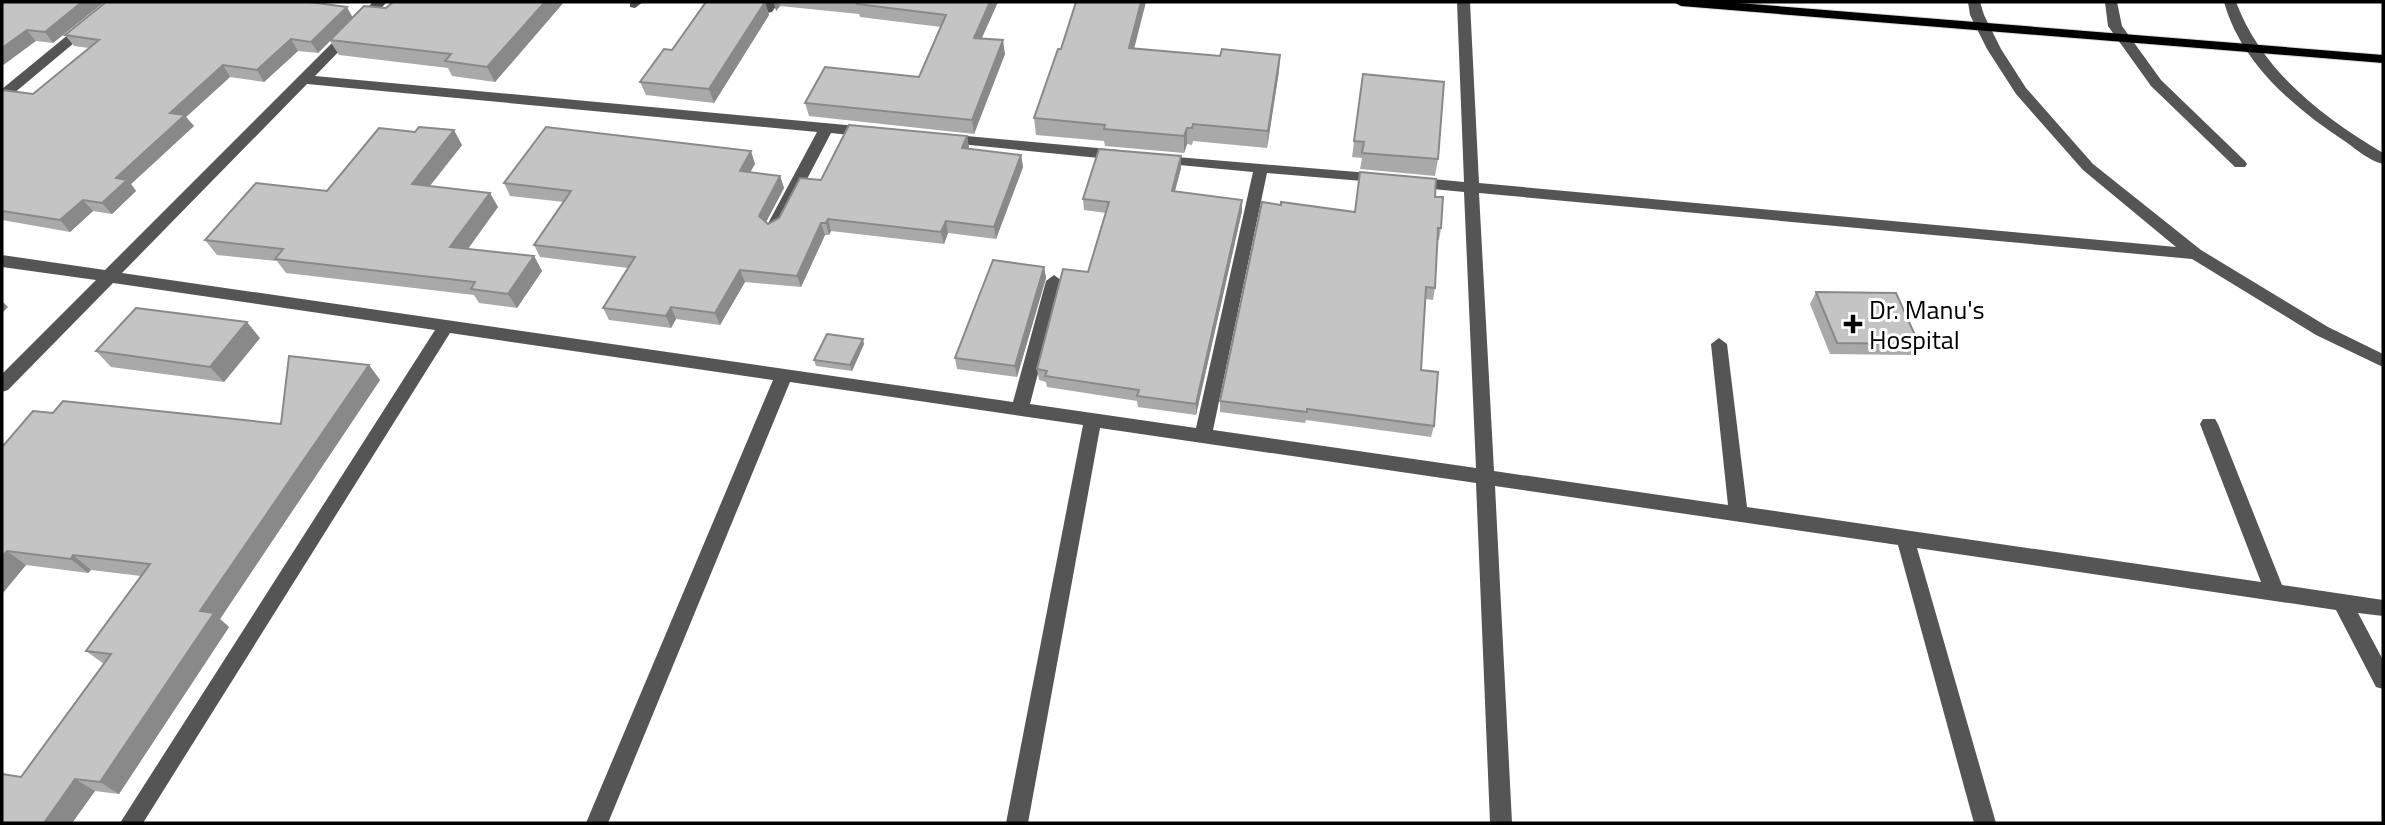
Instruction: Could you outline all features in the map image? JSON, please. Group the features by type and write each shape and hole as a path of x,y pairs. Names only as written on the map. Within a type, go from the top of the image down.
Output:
{"main road":[{"path":"1681,2 1978,14"},
{"path":"1815,2 1978,14 2119,32 2247,42 2383,47"},
{"path":"2247,42 2383,59"}],"street":[{"path":"2,96 116,2"},
{"path":"2,385 380,2"},
{"path":"1463,2 1501,823"},
{"path":"2111,2 2119,32 2156,83 2240,164"},
{"path":"2230,2 2247,42 2274,76 2319,116 2383,159"},
{"path":"1978,14 2021,91 2088,167 2195,254 2322,331 2383,361"},
{"path":"304,79 881,133"},
{"path":"774,229 826,128"},
{"path":"935,138 2195,254"},
{"path":"1203,436 1261,168"},
{"path":"2,261 2383,608"},
{"path":"1020,409 1054,281"},
{"path":"131,823 446,326"},
{"path":"1719,344 1738,514"},
{"path":"597,823 783,375"},
{"path":"1017,823 1093,420"},
{"path":"2208,424 2275,592"},
{"path":"1905,538 1985,823"},
{"path":"2343,602 2383,680"}],"building":[{"path":"2,2 82,2 45,32 27,30 2,48"},
{"path":"106,2 309,2 347,7 311,42 291,39 257,70 223,65 170,113 185,115 116,178 127,180 102,203 83,200 60,220 2,211 2,90 33,94 99,40 65,35"},
{"path":"393,2 545,2 487,67 445,61 451,54 330,40 364,6 386,8"},
{"path":"706,2 765,2 709,89 640,82 664,49 672,50"},
{"path":"990,2 974,38 1003,40 972,120 805,103 825,67 919,77 946,15 857,4"},
{"path":"1076,2 1141,2 1129,48 1220,56 1222,49 1280,55 1268,131 1193,124 1192,128 1187,128 1184,136 1104,129 1105,125 1034,118"},
{"path":"1363,74 1444,82 1438,159 1362,153 1364,142 1354,141"},
{"path":"849,125 967,136 962,148 1021,155 994,227 946,221 941,232 828,219 826,223 821,223 797,276 740,270 715,313 671,307 666,316 603,308 635,257 534,245 571,191 504,183 546,127 751,151 740,171 780,176 759,216 768,224 779,218 800,178 821,180"},
{"path":"419,127 454,130 412,184 490,193 450,247 534,256 508,294 471,289 475,282 275,259 283,249 205,240 256,183 327,191 379,128 415,132"},
{"path":"1099,149 1181,156 1172,191 1242,200 1196,404 1137,396 1139,390 1045,376 1047,371 1037,369 1063,269 1088,272 1109,202 1083,199"},
{"path":"1360,172 1436,179 1435,197 1443,197 1441,228 1438,228 1435,288 1426,287 1421,370 1438,372 1434,426 1307,409 1307,412 1220,401 1262,202 1355,212"},
{"path":"993,260 1044,267 1015,366 955,358"},
{"path":"1816,292 1896,293 1919,344 1837,343"},
{"path":"136,308 247,322 210,367 96,351"},
{"path":"827,334 863,339 850,365 814,360"},
{"path":"289,356 369,365 200,611 214,613 100,782 75,779 44,823 2,823 2,774 21,777 111,654 86,651 150,564 73,555 71,559 7,551 2,557 2,447 33,411 53,413 63,401 281,424"}],"place":[{"name":"Dr. Manu's Hospital","path":"1853,324"}]}
